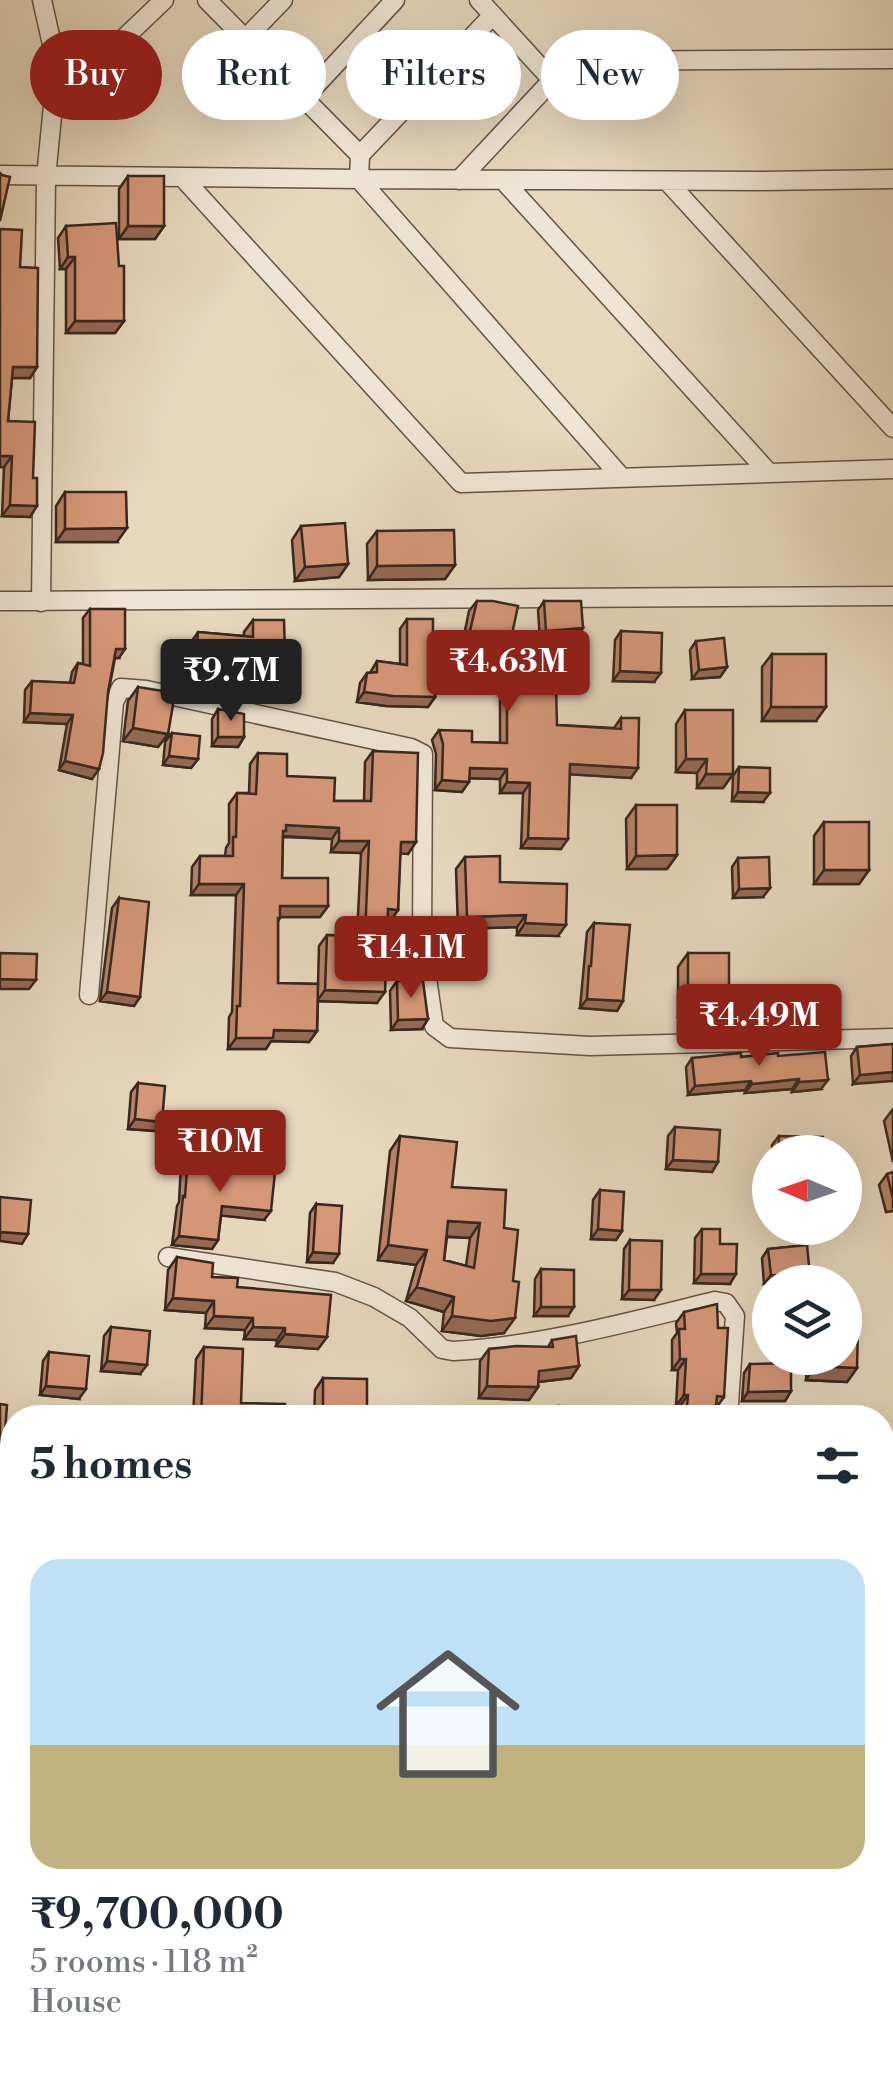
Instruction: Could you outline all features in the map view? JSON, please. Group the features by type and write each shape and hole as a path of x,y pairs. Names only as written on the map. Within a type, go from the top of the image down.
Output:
{"street":[{"path":"42,0 49,30"},
{"path":"133,30 164,0"},
{"path":"207,0 236,30"},
{"path":"254,30 283,0"},
{"path":"326,74 395,0"},
{"path":"479,0 541,68"},
{"path":"493,15 360,155 359,179 622,478"},
{"path":"679,60 893,59"},
{"path":"460,180 541,92"},
{"path":"41,602 46,177 52,120"},
{"path":"326,120 360,155"},
{"path":"0,174 460,180 893,179"},
{"path":"183,178 461,483 893,469"},
{"path":"503,180 769,473"},
{"path":"668,180 893,428"},
{"path":"0,602 893,596"},
{"path":"90,995 114,702 121,688 320,727 423,754 422,944 434,1026 450,1038 590,1046 893,1038"},
{"path":"168,1257 335,1282 374,1297 410,1318 442,1349 453,1352 612,1326 715,1301 726,1303 735,1316 729,1405"}],"building":[{"path":"0,173 10,177 0,221"},
{"path":"128,176 164,176 164,226 128,226"},
{"path":"116,223 119,266 124,266 124,321 75,321 75,257 68,257 66,226"},
{"path":"0,229 22,230 20,267 38,268 37,367 13,367 8,421 35,422 33,478 37,478 37,506 10,505 12,456 0,456"},
{"path":"65,492 126,492 127,528 65,529"},
{"path":"345,523 348,564 305,567 301,526"},
{"path":"454,530 455,565 377,566 377,531"},
{"path":"477,601 518,606 511,639 533,639 532,684 556,684 557,725 621,729 621,718 639,718 638,768 570,764 568,839 528,838 530,783 507,782 507,769 470,768 469,782 442,780 443,744 439,730 472,731 472,742 507,743 507,669 473,668 473,679 435,680 435,697 364,692 367,673 377,672 377,661 407,665 407,619 433,619 433,641 468,639"},
{"path":"544,601 581,601 583,628 546,631"},
{"path":"90,609 125,609 125,649 116,649 99,769 65,761 73,715 30,713 32,681 74,683 78,663 90,666"},
{"path":"253,620 284,620 286,683 194,674 198,632 253,637"},
{"path":"621,631 662,633 661,673 620,671"},
{"path":"724,638 727,667 699,670 696,641"},
{"path":"772,654 826,654 826,707 771,707"},
{"path":"138,687 175,693 168,734 133,728"},
{"path":"218,709 244,714 244,737 218,737"},
{"path":"685,710 733,710 733,774 706,774 707,759 686,759"},
{"path":"172,733 200,736 198,759 169,756"},
{"path":"373,751 418,753 416,842 401,842 398,910 388,909 385,992 325,990 327,935 365,936 369,841 339,841 339,828 286,825 282,878 328,878 328,906 280,906 278,918 278,983 318,984 317,1031 274,1030 273,1038 236,1038 244,884 199,884 200,856 233,856 237,793 256,794 258,753 287,754 287,776 335,778 334,801 371,801"},
{"path":"739,767 770,768 770,793 738,792"},
{"path":"636,805 677,805 677,855 636,856"},
{"path":"824,822 869,822 869,870 824,870"},
{"path":"500,856 500,882 567,884 566,925 525,923 526,915 467,917 465,857"},
{"path":"769,857 770,888 739,889 738,858"},
{"path":"119,898 149,902 140,997 107,992"},
{"path":"594,923 630,925 623,1001 587,999"},
{"path":"0,953 37,954 36,980 0,979"},
{"path":"688,953 729,953 729,1003 688,1003"},
{"path":"397,981 423,981 428,1019 398,1020"},
{"path":"893,1044 893,1072 860,1075 857,1047"},
{"path":"825,1052 828,1080 695,1086 692,1058"},
{"path":"138,1083 165,1086 162,1122 135,1119"},
{"path":"675,1127 720,1130 718,1162 673,1160"},
{"path":"400,1136 457,1142 452,1187 506,1190 504,1228 518,1230 513,1281 519,1282 515,1318 491,1321 452,1316 454,1297 417,1287 427,1250 388,1245","holes":["448,1221 480,1223 474,1268 444,1260"]},
{"path":"188,1156 221,1158 220,1165 275,1172 271,1211 222,1206 218,1240 179,1236"},
{"path":"893,1172 893,1199 887,1174"},
{"path":"600,1190 624,1192 622,1231 598,1229"},
{"path":"0,1197 31,1200 28,1234 0,1232"},
{"path":"316,1204 342,1206 339,1254 313,1252"},
{"path":"702,1229 720,1229 720,1244 737,1244 736,1274 701,1274"},
{"path":"630,1240 662,1241 661,1290 629,1290"},
{"path":"807,1245 809,1265 770,1265 768,1249"},
{"path":"177,1257 213,1263 212,1277 238,1278 237,1287 331,1295 327,1337 285,1334 285,1328 253,1327 253,1318 214,1316 214,1301 173,1298"},
{"path":"541,1269 574,1270 574,1307 541,1307"},
{"path":"717,1304 718,1328 728,1328 724,1397 717,1396 716,1405 687,1405 686,1359 680,1359 679,1329 685,1329 684,1312"},
{"path":"111,1327 150,1331 147,1365 107,1361"},
{"path":"576,1336 579,1366 539,1371 538,1387 487,1386 489,1349 553,1347 552,1340"},
{"path":"204,1347 243,1349 241,1403 285,1404 285,1405 202,1405"},
{"path":"49,1352 89,1356 86,1389 46,1386"},
{"path":"750,1364 752,1375 791,1375 791,1391 748,1392"},
{"path":"323,1378 367,1379 367,1405 323,1405"}]}
